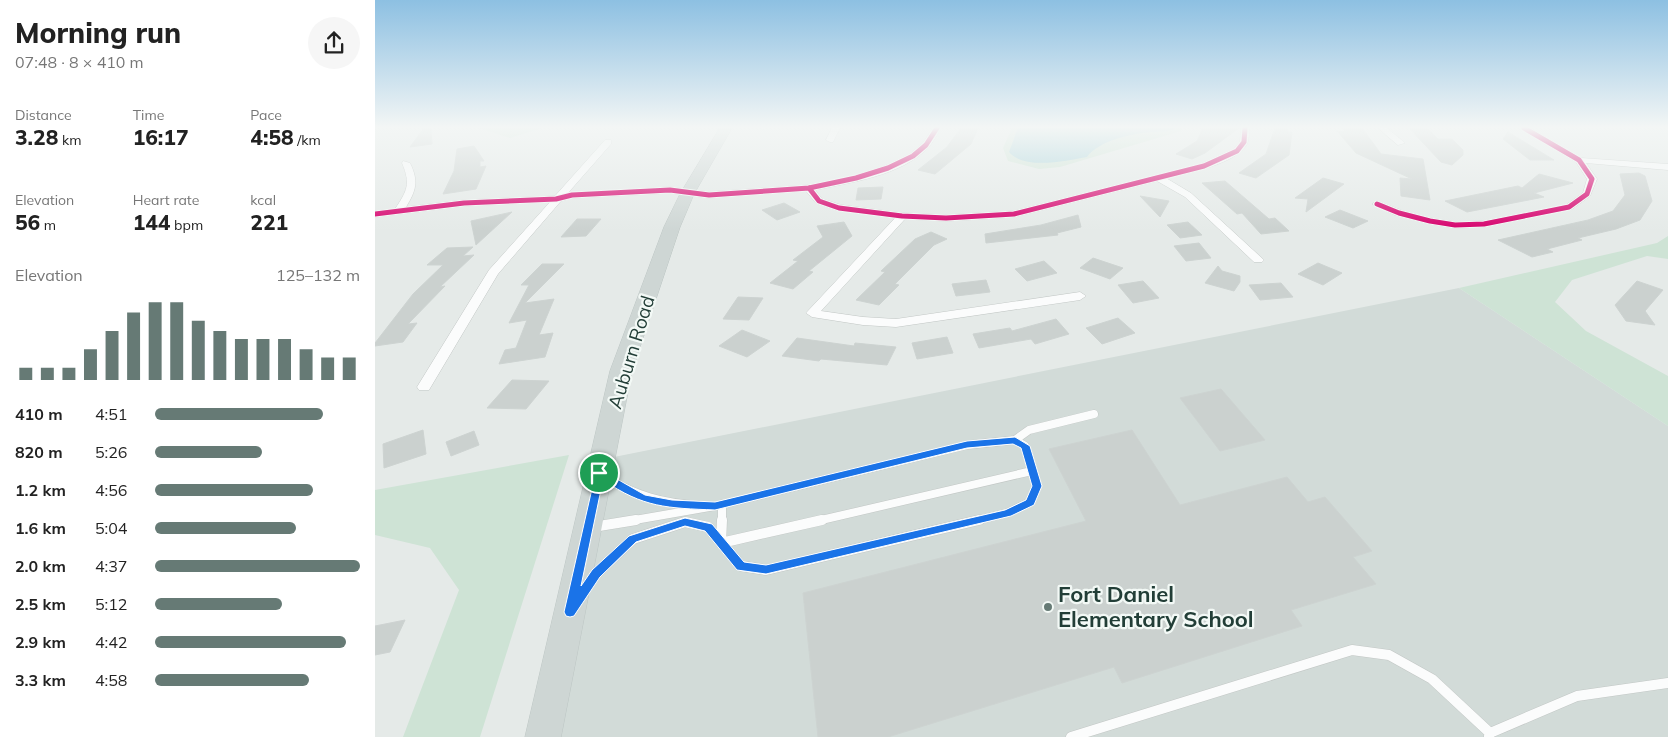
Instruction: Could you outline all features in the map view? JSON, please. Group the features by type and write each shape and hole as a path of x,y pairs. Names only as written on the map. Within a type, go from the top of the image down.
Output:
{"main road":[{"name":"Auburn Road","path":"543,737 621,371 666,243 687,194 706,162"}],"street":[{"path":"424,388 493,272 589,162"},
{"path":"375,214 464,203 556,199 566,202 687,194 753,193 768,189 809,188 856,178 900,162"},
{"path":"809,188 819,201 839,208 902,216 945,218 1014,214 1159,178 1213,162"},
{"path":"1377,204 1415,217 1455,225 1484,224 1569,207 1587,194 1592,179 1581,162"},
{"path":"1606,162 1668,168"},
{"path":"399,210 413,188 413,176 406,163"},
{"path":"1159,178 1188,195 1258,260"},
{"path":"902,216 812,313 863,321 896,323 1080,296"}],"lane":[{"path":"588,528 718,505 967,444 1015,440 1029,430 1094,414"},
{"path":"570,612 596,574 633,539 685,522 708,527 741,566 766,570 1007,513 1030,502 1037,486 1025,446 1015,440"},
{"path":"721,543 1032,471"},
{"path":"599,473 621,488 643,499 672,504 718,505"},
{"path":"718,505 721,543"},
{"path":"1071,737 1352,650 1389,655 1432,679 1490,735 1577,696 1668,684"}],"shaded area":[{"path":"1459,288 1668,426 1668,737 533,737 594,461"}],"green space":[{"path":"1013,162 1075,162 1060,167 1039,169"},
{"path":"1668,236 1668,259 1647,256 1572,280 1555,302 1586,331 1668,376 1668,426 1459,288 1657,243"},
{"path":"569,455 480,737 403,737 459,590 430,548 375,535 375,490"}],"building":[{"path":"455,162 480,162 480,167 486,166 476,189 443,194 454,171"},
{"path":"928,162 949,162 935,174 918,170"},
{"path":"1254,162 1278,162 1256,178 1239,173"},
{"path":"1376,162 1424,162 1430,200 1401,196 1400,178 1412,179"},
{"path":"1442,162 1455,162 1452,165"},
{"path":"1639,173 1645,176 1652,201 1640,220 1616,229 1578,238 1582,240 1547,249 1553,252 1532,257 1498,240 1588,220 1613,211 1625,195 1620,174"},
{"path":"1539,174 1573,183 1534,193 1544,197 1467,212 1445,201 1518,186 1522,188"},
{"path":"1323,178 1344,184 1306,212 1308,199 1295,198"},
{"path":"1225,181 1269,219 1275,218 1289,231 1261,234 1242,213 1237,214 1202,183"},
{"path":"883,187 881,199 856,200 858,188"},
{"path":"1140,196 1169,201 1160,217"},
{"path":"784,203 800,212 777,220 762,210"},
{"path":"1340,210 1368,221 1353,228 1325,217"},
{"path":"512,212 476,245 471,221"},
{"path":"1078,215 1081,227 1057,233 1058,235 986,243 985,234 1041,225"},
{"path":"577,219 601,219 586,236 561,237"},
{"path":"844,222 852,236 809,271 813,272 793,289 770,283 798,261 793,260 823,237 817,226"},
{"path":"1188,222 1202,235 1180,238 1167,225"},
{"path":"931,232 947,239 934,245 895,284 899,285 879,305 856,300 885,272 881,271 915,239"},
{"path":"1199,243 1211,258 1186,261 1174,246"},
{"path":"473,247 463,256 474,255 440,287 445,286 408,324 417,323 403,342 375,346 375,343 413,294 443,265 427,265 447,248"},
{"path":"1093,258 1123,268 1110,279 1080,268"},
{"path":"1044,261 1057,273 1027,281 1015,269"},
{"path":"1318,263 1342,273 1323,285 1298,274"},
{"path":"542,264 564,264 525,303 554,299 539,335 553,333 545,357 499,364 505,350 516,348 527,320 509,323 529,285 521,285"},
{"path":"1218,266 1222,271 1240,276 1240,282 1234,291 1205,283"},
{"path":"986,280 990,292 956,296 952,284"},
{"path":"1143,281 1159,298 1133,303 1118,285"},
{"path":"1637,281 1663,290 1645,311 1655,325 1626,321 1615,305"},
{"path":"1281,283 1293,297 1260,300 1249,285"},
{"path":"738,297 763,298 749,320 723,319"},
{"path":"1118,318 1135,333 1102,344 1086,328"},
{"path":"1056,319 1069,334 1035,344 1031,339 979,348 973,334 1010,328 1012,331"},
{"path":"742,330 770,341 747,357 719,346"},
{"path":"947,337 953,353 917,359 912,343"},
{"path":"797,338 854,346 855,343 896,347 887,365 821,359 819,361 782,356"},
{"path":"512,380 549,381 526,409 487,408"},
{"path":"1221,389 1265,440 1220,451 1180,398"},
{"path":"423,430 426,454 384,468 383,444"},
{"path":"1132,430 1180,505 1287,477 1308,502 1325,497 1372,551 1353,557 1376,584 1291,610 1302,626 1122,683 1114,667 888,737 818,737 803,593 1086,521 1049,449"},
{"path":"474,431 479,445 451,456 446,442"},
{"path":"405,620 390,652 375,655 375,626"}],"cycle path":[{"path":"375,214 464,203 556,199 572,195 670,190 709,195 809,188 856,178 900,162"},
{"path":"809,188 819,201 839,208 902,216 946,218 1014,214 1212,162"},
{"path":"1377,204 1399,213 1455,225 1484,224 1569,207 1587,194 1592,179 1581,162"}],"place":[{"name":"Fort Daniel Elementary School","path":"1048,607"}],"route":[{"path":"1015,440 1025,446 1037,486 1030,502 1007,513 766,570 741,566 708,527 685,522 633,539 596,574 570,612 599,473 621,488 643,499 672,504 715,506 967,444 1015,440"}]}
